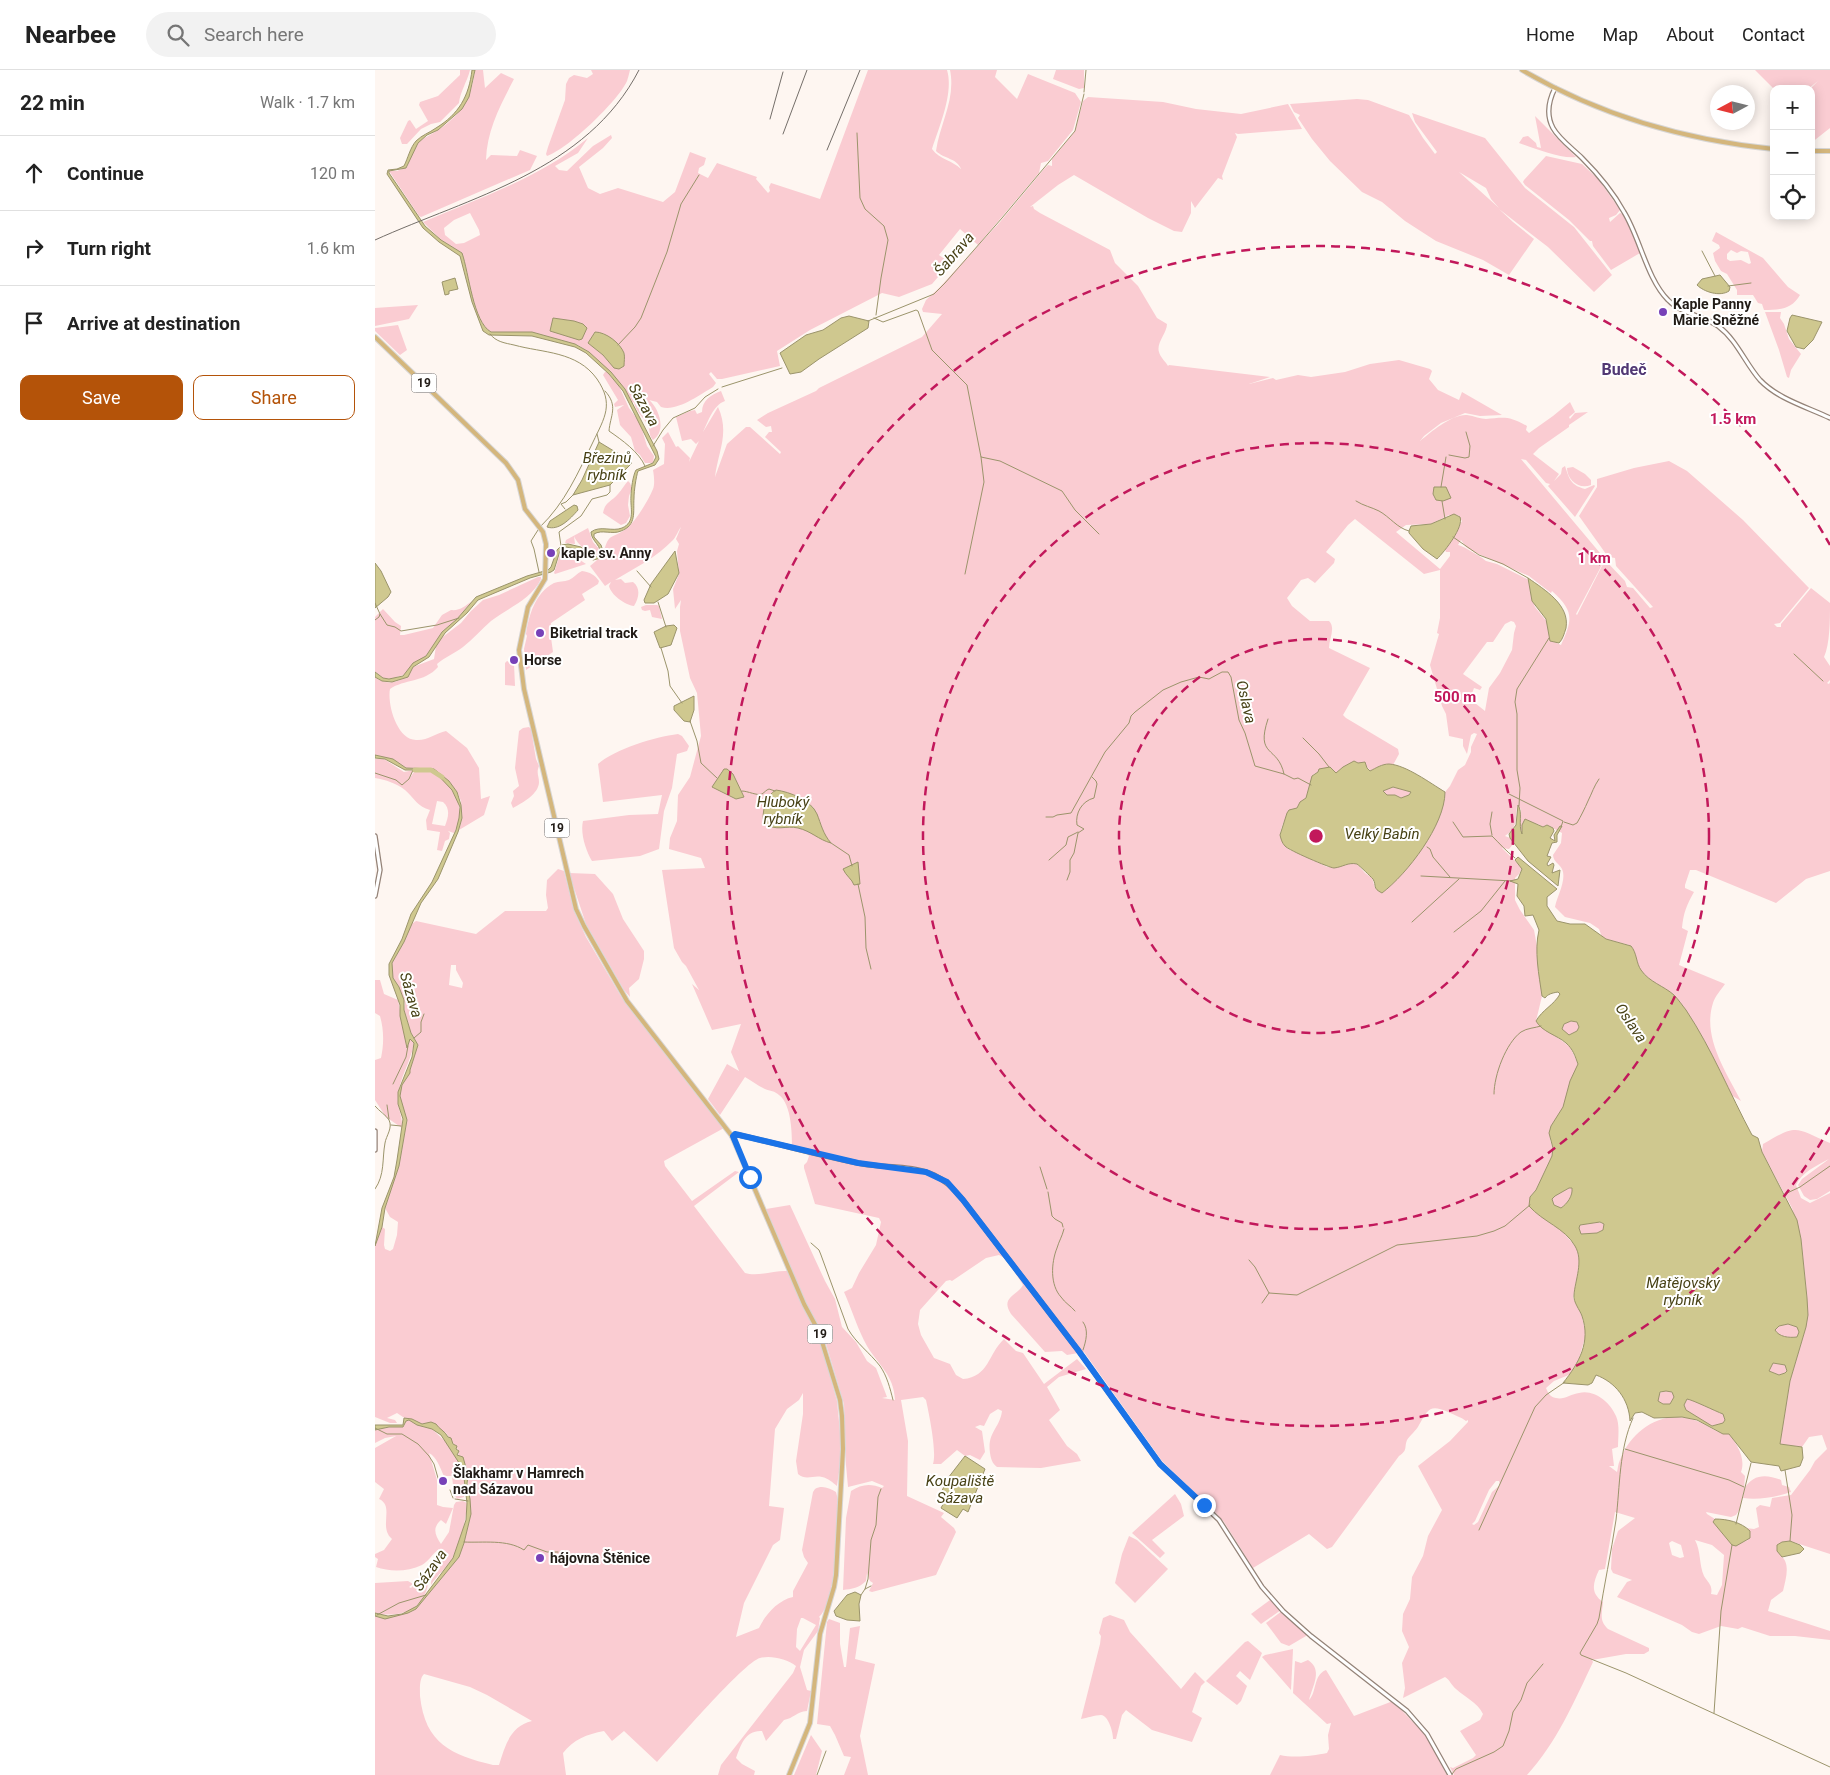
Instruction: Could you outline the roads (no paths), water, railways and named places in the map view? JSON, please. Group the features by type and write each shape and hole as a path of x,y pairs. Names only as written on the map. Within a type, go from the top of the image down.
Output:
{"main road":[{"path":"1522,70 1555,88 1614,114 1673,132 1731,144 1770,149"},
{"path":"1815,150 1830,151"},
{"name":"19","path":"375,337 506,463 519,484 525,509 540,527 546,544 545,572 543,583 527,607 519,650 524,689 576,909 588,934 627,1001 733,1136 805,1304 819,1332 838,1392 842,1412 843,1449 835,1581 820,1634 810,1723 789,1775"}],"street":[{"path":"1555,88 1550,98 1549,110 1554,130 1593,169 1619,203 1631,224 1655,283 1662,294 1677,308 1710,322 1725,333 1755,374 1772,390 1830,418"},
{"path":"375,836 380,870 375,896"},
{"path":"375,1131 375,1150"},
{"path":"733,1136 739,1135 879,1167 918,1170 947,1182 963,1200 1080,1352 1160,1464 1215,1515 1262,1587 1311,1636 1407,1711 1427,1734 1449,1774"}],"water":[{"path":"472,70 475,70 469,97 462,109 438,130 427,135 418,143 406,168 389,171 389,173 425,226 441,240 462,253 472,296 485,327 491,332 532,332 575,344 589,352 611,372 625,389 657,451 659,459 655,465 638,471 634,492 633,518 630,525 618,532 594,534 604,554 601,558 593,560 580,550 566,547 560,551 554,570 551,572 530,578 478,600 445,633 429,657 413,667 408,677 392,682 382,681 375,677 375,672 383,678 389,679 403,676 413,663 426,656 442,632 457,619 476,597 527,576 548,570 551,567 557,550 562,545 568,544 581,547 593,557 600,556 600,549 591,532 598,529 622,528 629,522 631,518 631,490 635,472 653,463 656,457 623,391 609,374 586,353 575,347 532,336 489,335 483,331 472,302 460,256 439,242 423,228 387,174 388,170 404,166 416,141 444,123 457,110 468,88"},
{"path":"1720,275 1730,287 1729,291 1725,293 1712,293 1697,285 1702,279"},
{"path":"455,278 458,289 449,291 449,294 445,295 442,282"},
{"path":"1792,315 1822,322 1813,340 1804,349 1796,347 1787,331"},
{"path":"849,316 869,321 868,328 801,372 790,374 780,353 806,335 823,330 841,318"},
{"path":"553,318 583,324 587,328 582,339 579,340 550,331"},
{"path":"595,332 608,336 619,346 624,353 624,366 619,369 614,368 603,355 588,343"},
{"name":"Březinů rybník","path":"599,442 632,463 610,485 573,495 582,480"},
{"path":"1434,487 1446,487 1451,498 1443,501 1436,500 1433,494"},
{"path":"574,505 577,506 578,510 568,520 560,526 547,527 550,521"},
{"path":"1454,514 1460,517 1457,533 1437,559 1423,549 1409,533 1411,526 1431,524"},
{"path":"675,551 679,573 668,594 654,603 645,603 644,600 651,584"},
{"path":"375,563 391,592 375,608"},
{"path":"1528,578 1555,599 1564,612 1566,628 1559,643 1550,641 1546,619 1532,601"},
{"path":"674,625 677,628 671,645 660,648 654,632 666,626"},
{"path":"694,696 694,710 690,722 684,721 674,710 674,706"},
{"path":"375,755 393,759 406,768 434,769 449,781 457,792 461,805 462,818 438,879 421,903 404,942 392,963 393,978 404,1000 404,1010 411,1033 418,1045 410,1073 402,1085 400,1096 407,1120 399,1166 375,1246 382,1208 394,1177 397,1160 403,1119 398,1104 398,1092 412,1057 414,1043 410,1039 407,1048 400,1016 400,1005 389,975 389,964 402,939 411,914 432,882 456,830 460,807 452,790 434,771 405,770 385,759 375,758"},
{"name":"Velký Babín","path":"1354,761 1358,763 1365,762 1370,771 1379,766 1396,765 1418,775 1445,792 1439,819 1423,848 1392,885 1382,893 1376,888 1373,879 1357,864 1334,868 1309,859 1288,848 1281,839 1280,835 1287,813 1289,810 1297,808 1300,802 1306,798 1312,776 1319,769 1330,767 1336,773","holes":["1393,787 1411,792 1409,795 1401,798 1395,795 1387,795 1383,791"]},
{"path":"724,769 733,774 744,797 736,799 712,787"},
{"name":"Hluboký rybník","path":"776,790 794,795 810,805 817,814 824,833 831,843 803,829 794,827 777,828 764,823 765,805 769,796"},
{"path":"1518,805 1522,834 1522,825 1525,819 1543,827 1547,825 1553,828 1554,831 1550,838 1555,841 1554,835 1562,826 1557,835 1557,842 1552,843 1547,856 1551,857 1547,864 1548,866 1553,863 1554,865 1552,873 1560,870 1558,886 1528,861 1510,838 1509,834 1516,825"},
{"name":"Matějovský rybník","path":"1518,857 1557,889 1547,897 1547,906 1557,921 1570,924 1585,924 1606,939 1631,946 1639,967 1644,974 1679,1000 1713,1056 1752,1135 1758,1138 1762,1152 1797,1220 1801,1239 1808,1315 1790,1381 1780,1444 1802,1447 1803,1458 1800,1466 1781,1471 1779,1466 1751,1462 1729,1434 1723,1434 1697,1420 1682,1417 1654,1418 1642,1412 1635,1413 1630,1421 1627,1406 1620,1392 1609,1382 1596,1375 1592,1383 1588,1385 1563,1383 1574,1368 1582,1352 1585,1335 1582,1316 1574,1298 1579,1264 1578,1252 1566,1234 1529,1206 1530,1197 1536,1190 1552,1156 1553,1148 1549,1133 1551,1126 1563,1107 1570,1081 1578,1064 1568,1045 1542,1028 1536,1021 1560,994 1558,992 1554,993 1545,998 1542,996 1537,955 1539,930 1533,915 1525,916 1524,906 1517,896 1518,884 1510,881 1518,879 1522,869 1515,860","holes":["1571,1021 1577,1022 1579,1027 1577,1031 1569,1035 1562,1029 1564,1024","1569,1188 1572,1188 1569,1200 1561,1208 1554,1205 1552,1199","1600,1222 1604,1224 1603,1230 1597,1233 1581,1234 1580,1225","1788,1324 1797,1327 1799,1332 1797,1337 1788,1337 1782,1336 1775,1330 1779,1326","1773,1363 1785,1365 1787,1371 1779,1375 1769,1371","1660,1392 1672,1392 1674,1397 1670,1404 1663,1404 1658,1401","1687,1399 1723,1414 1725,1420 1723,1423 1712,1426 1686,1410 1684,1405"]},
{"path":"858,862 860,884 854,885 843,869"},
{"path":"404,1418 412,1419 422,1424 431,1422 436,1424 451,1438 453,1444 457,1446 456,1449 459,1451 457,1455 463,1457 468,1475 467,1484 471,1514 459,1557 416,1609 408,1613 385,1619 375,1616 375,1613 388,1616 402,1614 417,1606 453,1558 466,1520 467,1503 463,1469 441,1435 432,1429 417,1425 409,1420 406,1421 403,1427 375,1430 375,1425 403,1425"},
{"name":"Koupaliště Sázava","path":"965,1456 985,1469 968,1512 963,1509 957,1518 941,1508 946,1499 940,1495 948,1478"},
{"path":"1715,1519 1729,1520 1742,1525 1750,1531 1750,1538 1736,1546 1732,1545 1713,1522"},
{"path":"1790,1541 1804,1549 1800,1553 1782,1557 1777,1551 1777,1545"},
{"path":"855,1592 861,1595 859,1604 860,1621 847,1620 836,1616 834,1611 847,1595"}],"waterway":[{"name":"Šabrava","path":"1084,92 1086,70"},
{"name":"Šabrava","path":"868,321 934,294 945,283 1075,131 1084,94"},
{"path":"857,133 860,198 865,209 884,226 888,240 876,315"},
{"path":"618,345 641,318 667,252 681,204 699,175"},
{"path":"1702,251 1715,276"},
{"path":"1728,286 1751,283"},
{"path":"874,318 883,322 916,310 918,311 932,350 967,385 981,457 1000,461 1062,491 1075,510 1099,534"},
{"path":"490,334 501,342 559,354 580,363 597,379 605,396 606,410 604,418 582,465 564,498 540,527"},
{"name":"Šabrava","path":"722,387 782,368"},
{"name":"Šabrava","path":"653,446 673,418 695,408 705,397 718,389"},
{"path":"605,391 613,406 609,431 625,442 645,466"},
{"path":"1449,455 1469,457 1470,446 1466,432"},
{"path":"597,434 599,442"},
{"path":"965,574 984,482 981,457"},
{"path":"1441,487 1446,457"},
{"path":"561,546 559,532 581,516 592,499 607,495 610,492 610,485"},
{"path":"565,509 561,504 574,494"},
{"path":"1356,501 1379,511 1409,531"},
{"path":"1442,501 1445,519"},
{"path":"538,530 531,541 539,572"},
{"path":"1453,537 1479,555 1503,564 1528,578"},
{"path":"637,571 651,587"},
{"path":"658,602 666,627"},
{"path":"375,603 380,614"},
{"path":"375,620 380,614 387,625 401,631 437,625 459,618"},
{"path":"1519,806 1520,788 1517,770 1517,714 1515,702 1517,689 1549,638"},
{"path":"661,648 668,671 670,686 682,703"},
{"path":"1794,654 1823,681"},
{"name":"Oslava","path":"1046,817 1071,813 1105,752 1129,723 1131,716 1135,712 1163,690 1199,677 1209,679 1222,672 1228,672 1231,677 1239,720 1255,766 1284,774 1294,779 1298,778 1311,785"},
{"path":"1268,719 1264,740 1266,746 1281,765 1284,774"},
{"path":"690,721 697,741 701,763 717,778"},
{"path":"1303,738 1329,767"},
{"path":"375,773 396,780 402,785 409,779 413,770"},
{"name":"Sázava","path":"415,770 431,770 442,777"},
{"path":"1067,880 1070,872 1070,860 1074,853 1078,833 1084,829 1077,825 1078,812 1086,802 1094,798 1097,784 1092,777"},
{"path":"1564,822 1573,825 1577,823 1599,779"},
{"path":"742,791 755,794 762,794 769,789 775,791"},
{"path":"1509,794 1563,821 1561,827"},
{"path":"1492,812 1490,824 1492,835"},
{"path":"1453,822 1463,837 1492,836 1515,858"},
{"path":"1049,860 1066,845 1068,837 1078,832"},
{"path":"831,843 849,855 852,866"},
{"name":"Oslava","path":"1427,847 1450,877"},
{"name":"Oslava","path":"1421,876 1512,881"},
{"path":"1412,922 1459,879"},
{"path":"1454,932 1481,911 1505,881"},
{"path":"858,884 865,917 866,948 871,969"},
{"path":"414,1038 421,1032 421,1022 424,1014"},
{"path":"1494,1094 1496,1078 1510,1044 1521,1032 1541,1026"},
{"path":"393,1084 406,1057 408,1046"},
{"path":"387,1105 389,1119"},
{"path":"375,1106 388,1118 390,1123 385,1143 382,1173 375,1189"},
{"path":"391,1125 401,1126"},
{"name":"Oslava","path":"1785,1194 1800,1187 1830,1166"},
{"path":"1040,1167 1047,1189"},
{"path":"1048,1192 1052,1216 1062,1223 1063,1227"},
{"path":"1249,1260 1255,1267 1269,1293 1297,1295 1397,1245 1477,1236 1494,1231 1505,1226 1530,1205"},
{"path":"1064,1229 1054,1260 1053,1280 1057,1292 1075,1311"},
{"path":"811,1243 819,1250 848,1329 882,1370 888,1382 893,1400"},
{"path":"1262,1303 1269,1293"},
{"path":"1083,1322 1086,1339 1083,1350"},
{"path":"1479,1530 1535,1407 1546,1395 1565,1382"},
{"path":"1633,1418 1625,1442 1616,1520 1599,1618 1580,1653 1581,1655 1626,1673 1830,1767"},
{"path":"375,1428 387,1434 402,1434 418,1444 434,1464 440,1485"},
{"path":"1625,1449 1729,1480 1744,1487"},
{"path":"1736,1524 1751,1463"},
{"path":"1785,1470 1792,1515 1790,1541"},
{"path":"865,1589 868,1579 871,1540 876,1525 878,1497 881,1489"},
{"path":"450,1490 453,1498"},
{"path":"455,1499 468,1501"},
{"path":"464,1542 503,1543 524,1550 528,1545 547,1552 558,1552"},
{"path":"1714,1713 1721,1611 1732,1545"},
{"path":"861,1595 865,1589 871,1586"},
{"path":"377,1615 399,1603 426,1595"},
{"path":"1452,1774 1456,1769 1503,1746 1509,1731 1513,1712 1521,1700 1527,1683 1543,1664"},
{"path":"817,1775 826,1751"}],"railway":[{"path":"375,240 487,194 523,177 558,157 589,133 617,105 639,70"},
{"path":"783,134 807,70"},
{"path":"827,150 860,70"},
{"path":"770,119 783,72"}],"place":[{"name":"Kaple Panny Marie Sněžné","path":"1663,312"},
{"name":"kaple sv. Anny","path":"551,553"},
{"name":"Biketrial track","path":"540,633"},
{"name":"Horse","path":"514,660"},
{"name":"Šlakhamr v Hamrech nad Sázavou","path":"443,1481"},
{"name":"hájovna Štěnice","path":"540,1558"}],"district":[{"name":"Budeč","path":"1624,369"}]}
